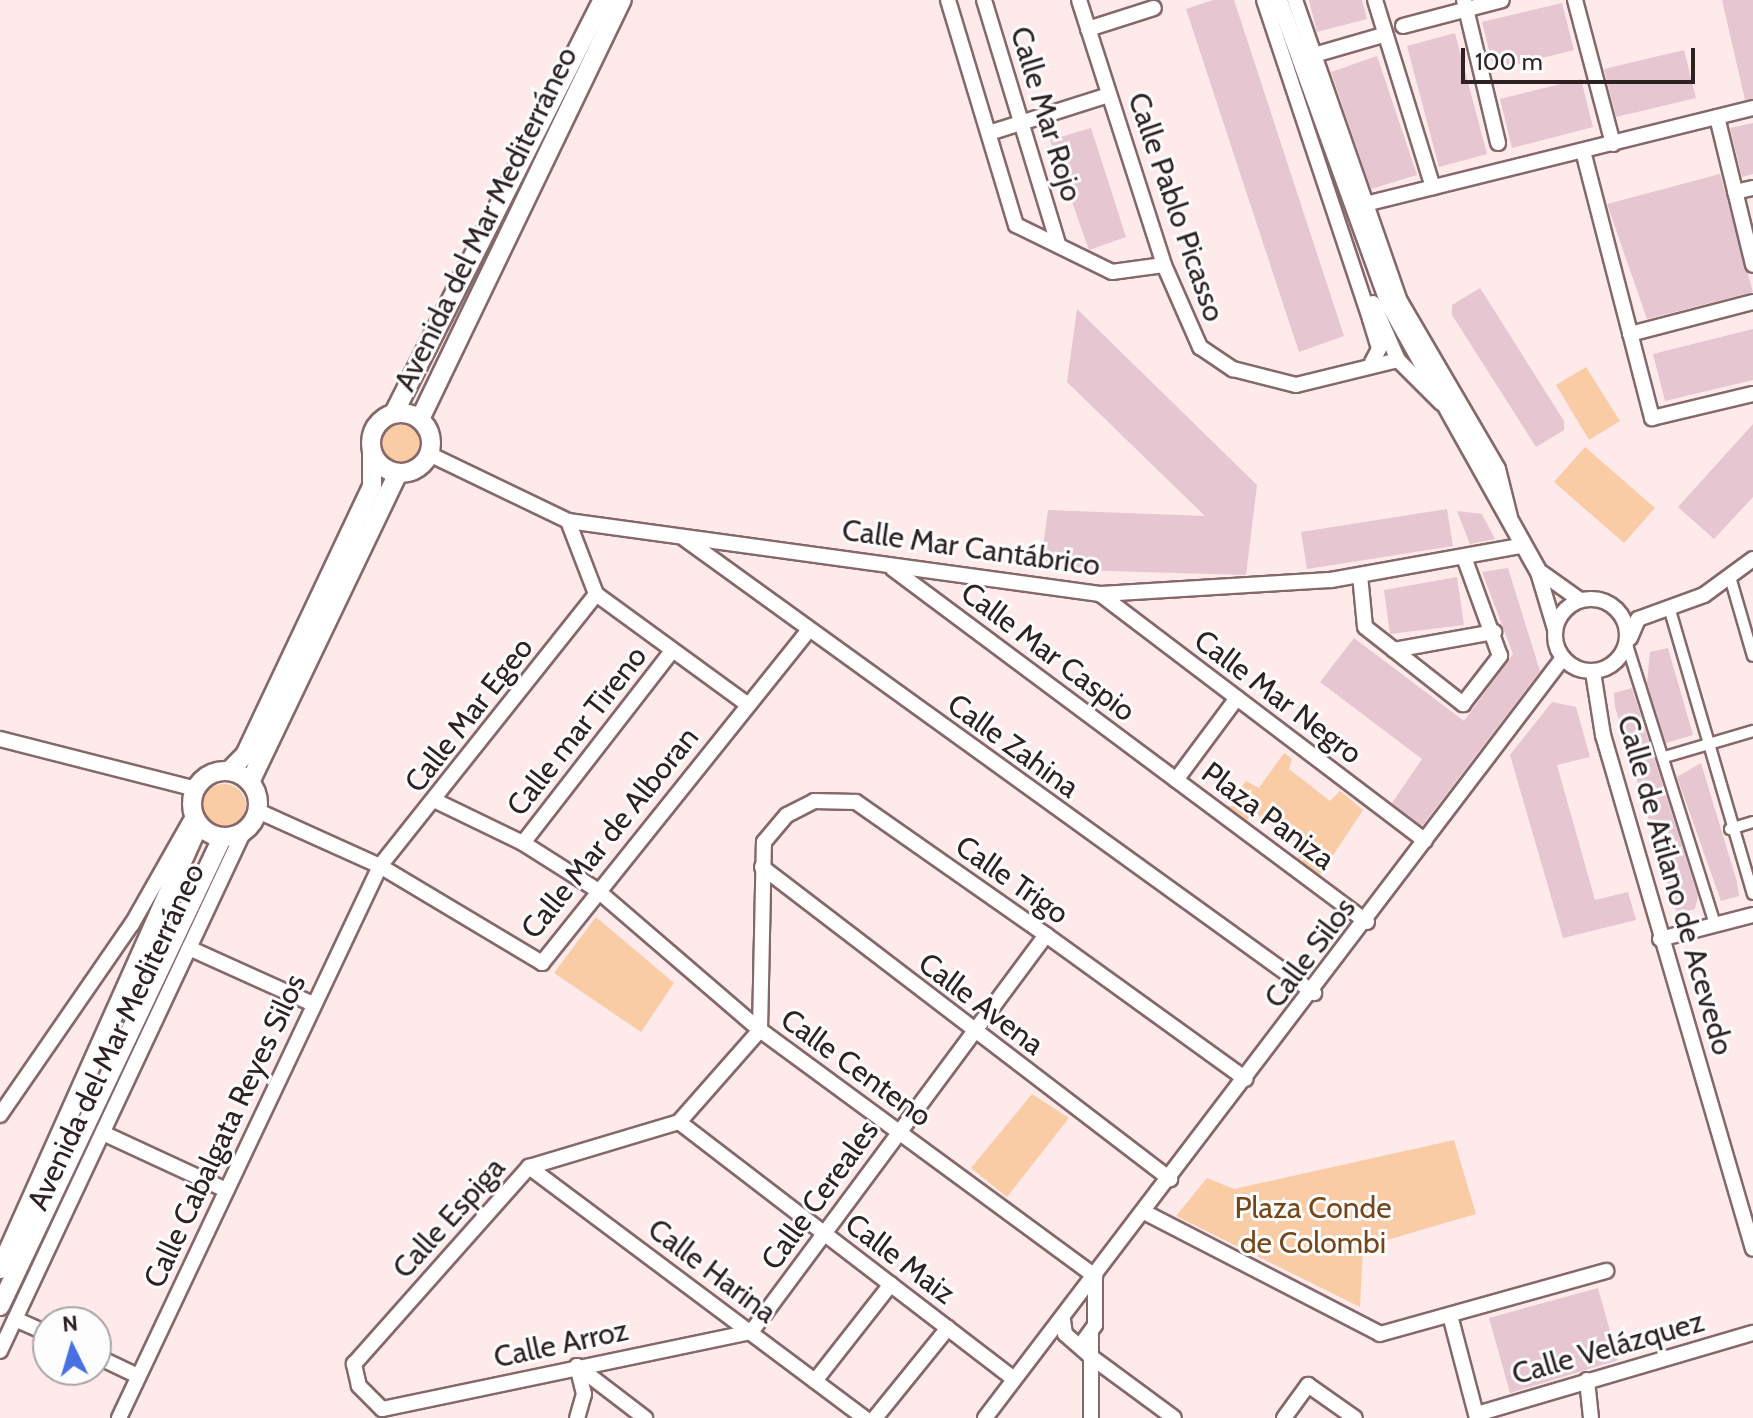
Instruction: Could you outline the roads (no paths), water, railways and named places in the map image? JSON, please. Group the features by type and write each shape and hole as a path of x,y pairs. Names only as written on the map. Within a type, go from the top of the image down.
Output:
{"main road":[{"name":"Avenida del Mar Mediterráneo","path":"394,413 603,0"},
{"name":"Avenida del Mar Mediterráneo","path":"420,419 622,0"},
{"path":"372,454 398,473 416,469 429,454 430,435 420,419 394,413 372,433 372,454 372,486 245,755 229,771 196,789 196,820 222,838 243,833 258,811 250,782 398,473"},
{"path":"229,771 250,782"},
{"name":"Avenida del Mar Mediterráneo","path":"0,1269 196,820"},
{"name":"Avenida del Mar Mediterráneo","path":"0,1306 222,838"}],"street":[{"name":"Calle Mar Rojo","path":"948,0 1016,225 1112,272 1164,265"},
{"name":"Calle Mar Rojo","path":"984,0 1058,243"},
{"name":"Calle Pablo Picasso","path":"1079,0 1164,265 1192,338 1233,369 1296,385 1372,362 1398,360"},
{"path":"1264,0 1379,349 1372,362"},
{"path":"1279,0 1389,304 1520,546 1537,569 1580,600 1612,605 1626,623 1627,645 1668,756 1715,924"},
{"path":"1295,0 1400,301 1498,469 1511,529"},
{"path":"1375,0 1383,35 1433,187"},
{"path":"1403,26 1465,5 1502,0"},
{"path":"1575,0 1613,144"},
{"path":"1465,5 1498,143"},
{"path":"1088,29 1154,8"},
{"path":"1314,55 1383,35"},
{"name":"Calle Mar Rojo","path":"989,133 1109,95"},
{"path":"1365,204 1753,108"},
{"path":"1717,117 1753,265"},
{"path":"1583,151 1652,418 1753,394"},
{"path":"1735,192 1753,188"},
{"path":"1334,219 1398,360 1441,403"},
{"path":"1630,334 1753,302"},
{"name":"Calle Mar Cantábrico","path":"429,454 568,521 1100,594 1360,575 1520,546"},
{"path":"568,521 596,594 748,705"},
{"name":"Calle Zahina","path":"684,538 808,631 1314,993"},
{"path":"1360,575 1365,627 1463,704 1500,656 1494,632 1464,557"},
{"path":"1537,569 1563,658 1593,672 1614,664 1627,645 1638,619 1730,577 1753,559"},
{"name":"Calle Mar Caspio","path":"889,567 1176,780"},
{"path":"1730,577 1753,656"},
{"name":"Calle Mar Egeo","path":"380,866 436,801 596,594"},
{"name":"Calle Mar Negro","path":"1100,594 1425,841"},
{"path":"1555,629 1580,600"},
{"path":"1669,607 1705,744 1753,894"},
{"name":"Calle Mar de Alboran","path":"380,866 542,963 597,890 808,631"},
{"path":"1394,650 1494,632"},
{"name":"Calle mar Tireno","path":"523,843 672,651"},
{"name":"Calle Silos","path":"985,1418 1045,1340 1068,1326 1095,1276 1314,993 1563,658"},
{"name":"Calle de Atilano de Acevedo","path":"1593,672 1603,735 1660,939 1753,1249"},
{"path":"1176,780 1237,698"},
{"path":"1668,756 1753,731"},
{"path":"0,739 196,789"},
{"name":"Plaza Paniza","path":"1176,780 1367,922"},
{"name":"Calle Centeno","path":"436,801 523,843 597,890 760,1030 1095,1276"},
{"name":"Calle Trigo","path":"760,1030 764,842 787,815 814,801 856,802 1246,1079"},
{"path":"258,811 380,866"},
{"path":"0,1115 132,924 196,820"},
{"path":"1730,829 1753,822"},
{"name":"Avenida del Mar Mediterráneo","path":"0,1351 243,833"},
{"name":"Calle Cabalgata Reyes Silos","path":"119,1418 380,866"},
{"name":"Calle Avena","path":"762,867 1170,1179"},
{"path":"1660,939 1753,915"},
{"name":"Calle Cereales","path":"751,1332 1046,935"},
{"path":"189,948 313,1004"},
{"path":"679,1122 760,1030"},
{"name":"Calle Espiga","path":"382,1409 359,1386 354,1364 529,1167 679,1122"},
{"name":"Calle Maiz","path":"679,1122 1014,1379"},
{"path":"103,1133 226,1190"},
{"name":"Calle Harina","path":"529,1167 864,1418"},
{"path":"1146,1213 1380,1334 1451,1319 1606,1271"},
{"path":"1091,1418 1090,1356 1095,1276"},
{"path":"815,1381 891,1284"},
{"path":"1068,1326 1093,1316"},
{"path":"15,1319 32,1327"},
{"path":"1451,1319 1477,1416"},
{"path":"1068,1326 1091,1334"},
{"path":"1068,1326 1090,1356 1174,1418"},
{"path":"875,1418 948,1328"},
{"name":"Calle Arroz","path":"382,1409 751,1332"},
{"name":"Calle Velázquez","path":"1477,1416 1587,1380 1753,1333"},
{"path":"112,1364 138,1376"},
{"path":"577,1366 584,1394 577,1418"},
{"path":"577,1366 645,1418"},
{"path":"1587,1380 1591,1418"},
{"path":"1284,1418 1308,1385 1355,1418"}],"park label":[{"name":"Plaza Conde de Colombi","path":"1313,1225"}]}
